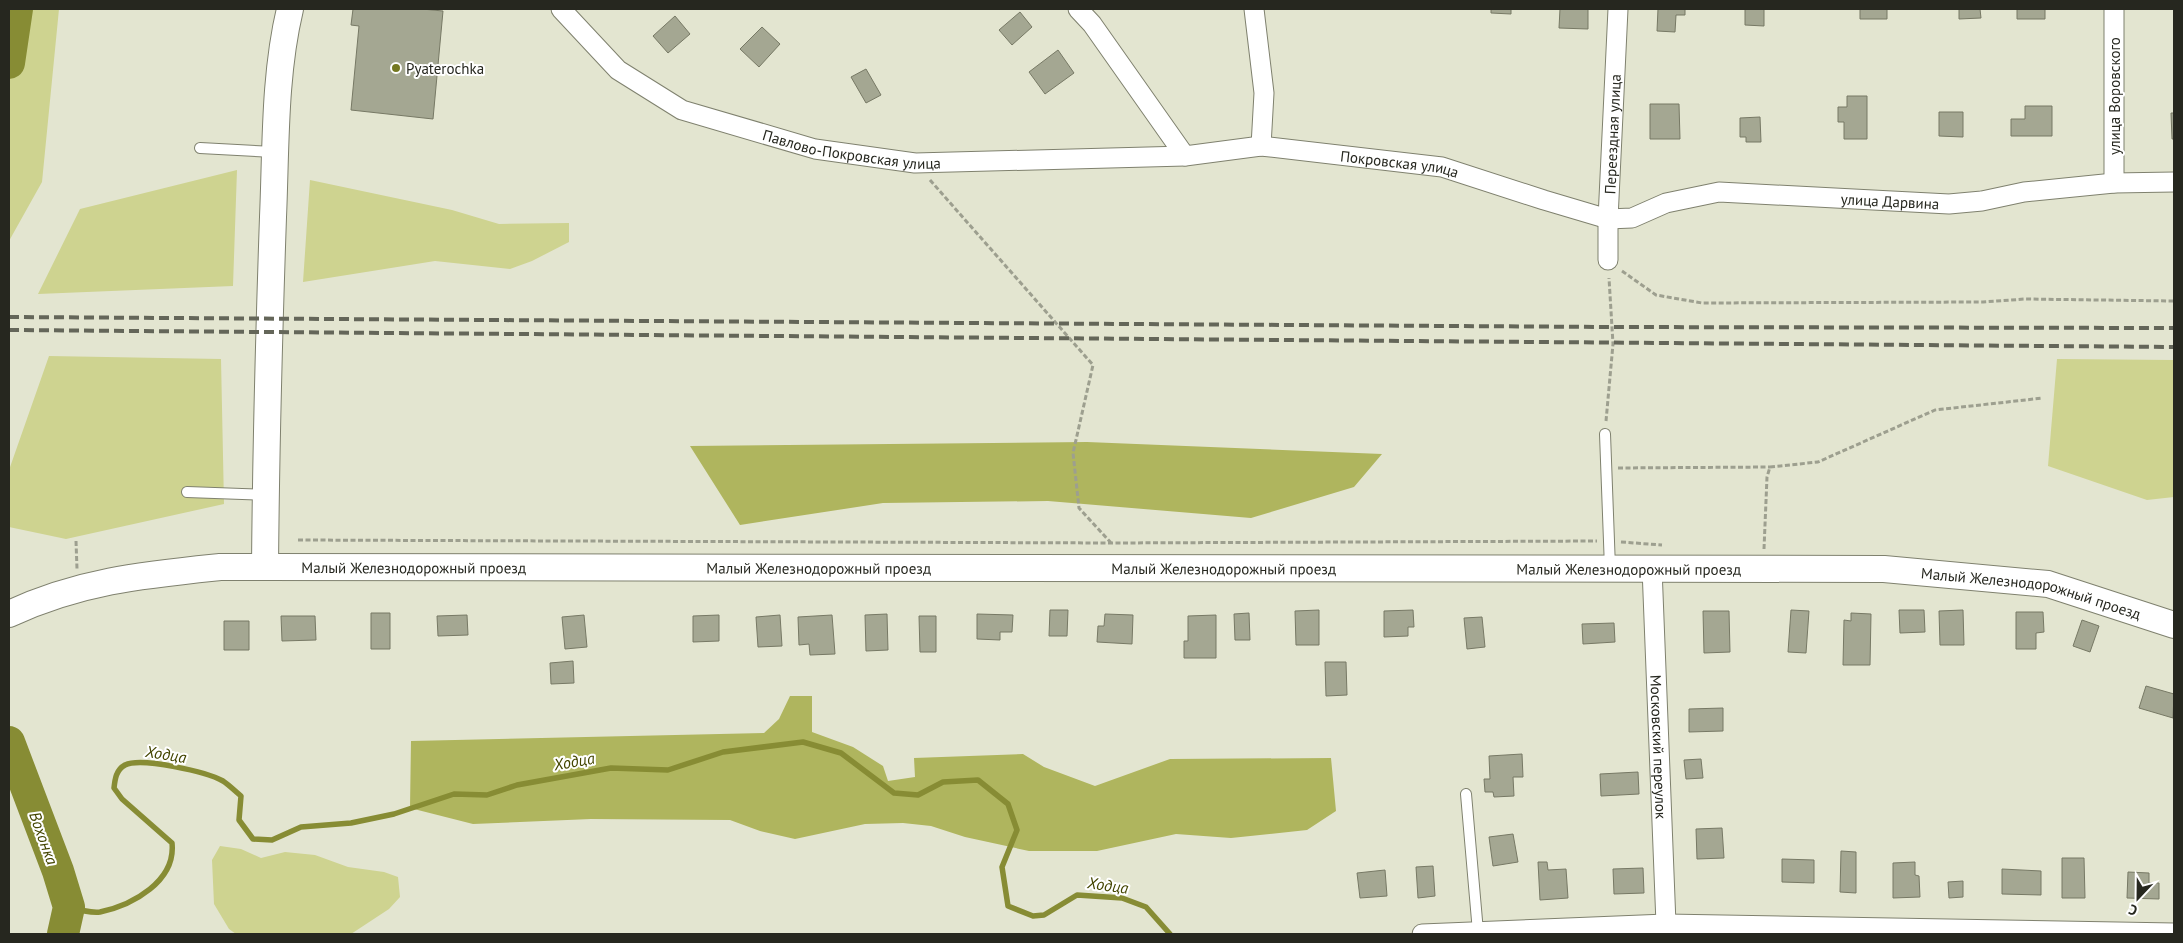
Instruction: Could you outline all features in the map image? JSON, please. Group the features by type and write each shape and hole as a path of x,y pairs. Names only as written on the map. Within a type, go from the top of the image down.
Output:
{"street":[{"path":"265,566 278,96 283,44 290,9"},
{"name":"Павлово-Покровская улица","path":"561,9 618,70 682,110 815,149 915,163 1185,156"},
{"path":"1078,9 1092,24 1185,156"},
{"path":"1254,9 1264,93 1262,146"},
{"name":"Переездная улица","path":"1608,260 1608,219 1618,9"},
{"name":"улица Воровского","path":"2114,9 2114,183"},
{"name":"Покровская улица","path":"1185,156 1262,146 1442,166 1608,219"},
{"name":"улица Дарвина","path":"1608,219 1632,218 1666,202 1719,192 1950,204 1982,201 2024,192 2114,183 2174,182"},
{"name":"Малый Железнодорожный проезд","path":"9,614 41,599 86,585 220,567 1137,570 1652,568 1884,570 2048,584 2174,625"},
{"name":"Московский переулок","path":"1652,568 1666,924"},
{"path":"1422,934 1666,924 2174,933"}],"lane":[{"path":"200,148 276,152"},
{"path":"1605,434 1610,568"},
{"path":"187,492 266,495"},
{"path":"1466,794 1478,932"}],"path":[{"path":"915,163 1094,365 1073,453 1079,508 1137,570"},
{"path":"1608,260 1656,295 1702,303 1974,302 2025,299 2174,301"},
{"path":"1605,434 1613,344 1608,260"},
{"path":"1607,468 1770,467 1818,462 1935,410 2043,398"},
{"path":"1764,569 1767,477 1770,467"},
{"path":"298,540 1112,543 1610,541"},
{"path":"76,541 77,569"}],"green space":[{"path":"9,9 59,9 42,182 9,241"},
{"path":"237,170 233,286 38,294 80,209"},
{"path":"310,180 452,210 499,224 569,223 569,242 532,261 510,269 435,261 303,282"},
{"path":"49,356 221,359 224,504 66,539 9,527 9,470"},
{"path":"2057,359 2174,360 2174,497 2147,500 2048,466"},
{"path":"1087,442 1382,454 1354,487 1251,518 1048,501 883,503 740,525 690,446"},
{"path":"790,696 812,696 812,732 853,747 883,766 888,781 915,777 914,758 1023,754 1044,767 1095,786 1170,759 1331,758 1336,811 1307,830 1231,838 1176,834 1097,851 1029,851 965,837 931,826 903,823 865,824 795,839 760,831 730,820 591,819 473,824 410,808 411,741 764,733 779,719"},
{"path":"220,846 241,849 261,858 285,852 315,855 348,867 384,872 398,877 400,897 389,909 351,934 236,934 229,929 214,904 212,860"}],"building":[{"name":"Pyaterochka","path":"353,9 422,9 443,11 433,119 351,110 359,26 351,25"},
{"path":"1491,9 1511,9 1511,14 1491,13"},
{"path":"1560,9 1588,9 1588,29 1559,28"},
{"path":"1658,9 1685,9 1685,15 1676,15 1675,32 1657,31"},
{"path":"1745,9 1764,9 1764,26 1745,25"},
{"path":"1860,9 1887,9 1887,19 1860,19"},
{"path":"1959,9 1980,9 1981,18 1959,19"},
{"path":"2017,9 2045,9 2045,19 2017,19"},
{"path":"1020,12 1032,27 1012,45 999,30"},
{"path":"675,16 690,34 668,53 653,36"},
{"path":"762,27 780,44 759,67 740,49"},
{"path":"1058,50 1074,73 1045,94 1029,72"},
{"path":"866,69 881,95 866,103 851,77"},
{"path":"1847,96 1867,96 1867,139 1844,139 1844,122 1838,122 1838,107 1847,107"},
{"path":"1650,104 1679,104 1680,139 1650,139"},
{"path":"2025,106 2052,106 2052,136 2011,136 2011,119 2025,119"},
{"path":"1939,112 1963,112 1963,137 1939,136"},
{"path":"2171,113 2174,113 2174,139 2172,139"},
{"path":"1760,117 1761,142 1746,142 1746,137 1740,137 1740,118"},
{"path":"1050,610 1068,610 1067,636 1049,636"},
{"path":"1319,610 1319,645 1296,645 1295,611"},
{"path":"1413,610 1414,627 1408,627 1408,636 1384,637 1384,611"},
{"path":"1791,610 1809,611 1806,653 1788,652"},
{"path":"1899,610 1924,610 1925,632 1900,633"},
{"path":"1963,610 1964,645 1940,645 1939,611"},
{"path":"1703,611 1729,611 1730,652 1704,653"},
{"path":"2016,612 2043,612 2044,632 2036,633 2036,649 2016,649"},
{"path":"371,613 390,613 390,649 371,649"},
{"path":"1249,613 1250,640 1235,640 1234,614"},
{"path":"1851,613 1871,614 1870,665 1843,665 1844,620 1851,621"},
{"path":"887,614 888,650 866,651 865,615"},
{"path":"977,614 1013,615 1012,632 1000,632 1000,640 977,639"},
{"path":"1105,614 1133,615 1132,644 1097,642 1098,626 1104,626"},
{"path":"467,615 468,635 438,636 437,616"},
{"path":"584,615 587,647 565,649 562,617"},
{"path":"719,615 719,641 693,642 693,616"},
{"path":"780,615 782,646 758,647 756,617"},
{"path":"832,615 835,654 810,655 809,644 799,645 798,617"},
{"path":"1216,615 1216,658 1184,658 1184,641 1188,641 1188,616"},
{"path":"281,616 315,616 316,640 282,641"},
{"path":"919,616 936,616 936,652 920,652"},
{"path":"1482,617 1485,647 1467,649 1464,618"},
{"path":"2082,620 2099,626 2090,652 2073,646"},
{"path":"224,621 249,621 249,650 224,650"},
{"path":"1614,623 1615,642 1583,644 1582,624"},
{"path":"573,661 574,683 551,684 550,663"},
{"path":"1325,662 1346,662 1347,695 1326,696"},
{"path":"2146,686 2174,694 2173,718 2139,708"},
{"path":"1723,708 1723,731 1689,732 1689,709"},
{"path":"1522,754 1523,777 1513,777 1514,796 1494,797 1493,792 1485,792 1484,779 1490,779 1489,756"},
{"path":"1701,759 1703,778 1686,779 1684,760"},
{"path":"1638,772 1639,794 1601,796 1600,774"},
{"path":"1722,828 1724,858 1697,859 1696,829"},
{"path":"1513,834 1518,862 1493,866 1489,837"},
{"path":"1841,851 1856,852 1856,893 1840,892"},
{"path":"2062,858 2084,858 2085,898 2062,898"},
{"path":"1782,859 1814,860 1814,883 1782,882"},
{"path":"1538,862 1547,862 1548,870 1566,869 1568,898 1540,900"},
{"path":"1915,862 1915,875 1919,876 1920,897 1893,898 1893,863"},
{"path":"1433,866 1435,896 1418,898 1416,867"},
{"path":"1643,868 1644,893 1614,894 1613,869"},
{"path":"2002,869 2041,871 2041,895 2002,894"},
{"path":"1385,870 1387,896 1360,898 1357,873"},
{"path":"2128,872 2149,873 2149,883 2159,883 2159,899 2127,898"},
{"path":"1963,881 1963,897 1949,898 1948,882"}],"waterway":[{"name":"Вохонка","path":"9,63 17,9"},
{"name":"Вохонка","path":"9,742 58,871 69,907 63,934"},
{"name":"Ходца","path":"69,907 88,912 100,912 126,904 150,889 160,880 167,869 171,857 172,843 122,799 114,788 120,769 125,765 133,763 159,764 215,777 223,781 241,796 239,820 253,839 272,840 301,827 351,823 394,814 454,794 487,795 517,785 611,768 668,770 723,752 803,742 841,753 894,793 918,795 943,782 978,780 1008,804 1017,830 1002,867 1008,906 1033,916 1044,915 1077,895 1122,898 1146,907 1170,934"}],"railway":[{"path":"9,317 1612,327 2174,328"},
{"path":"9,330 2174,347"}],"place":[{"name":"Pyaterochka","path":"396,68"}]}
